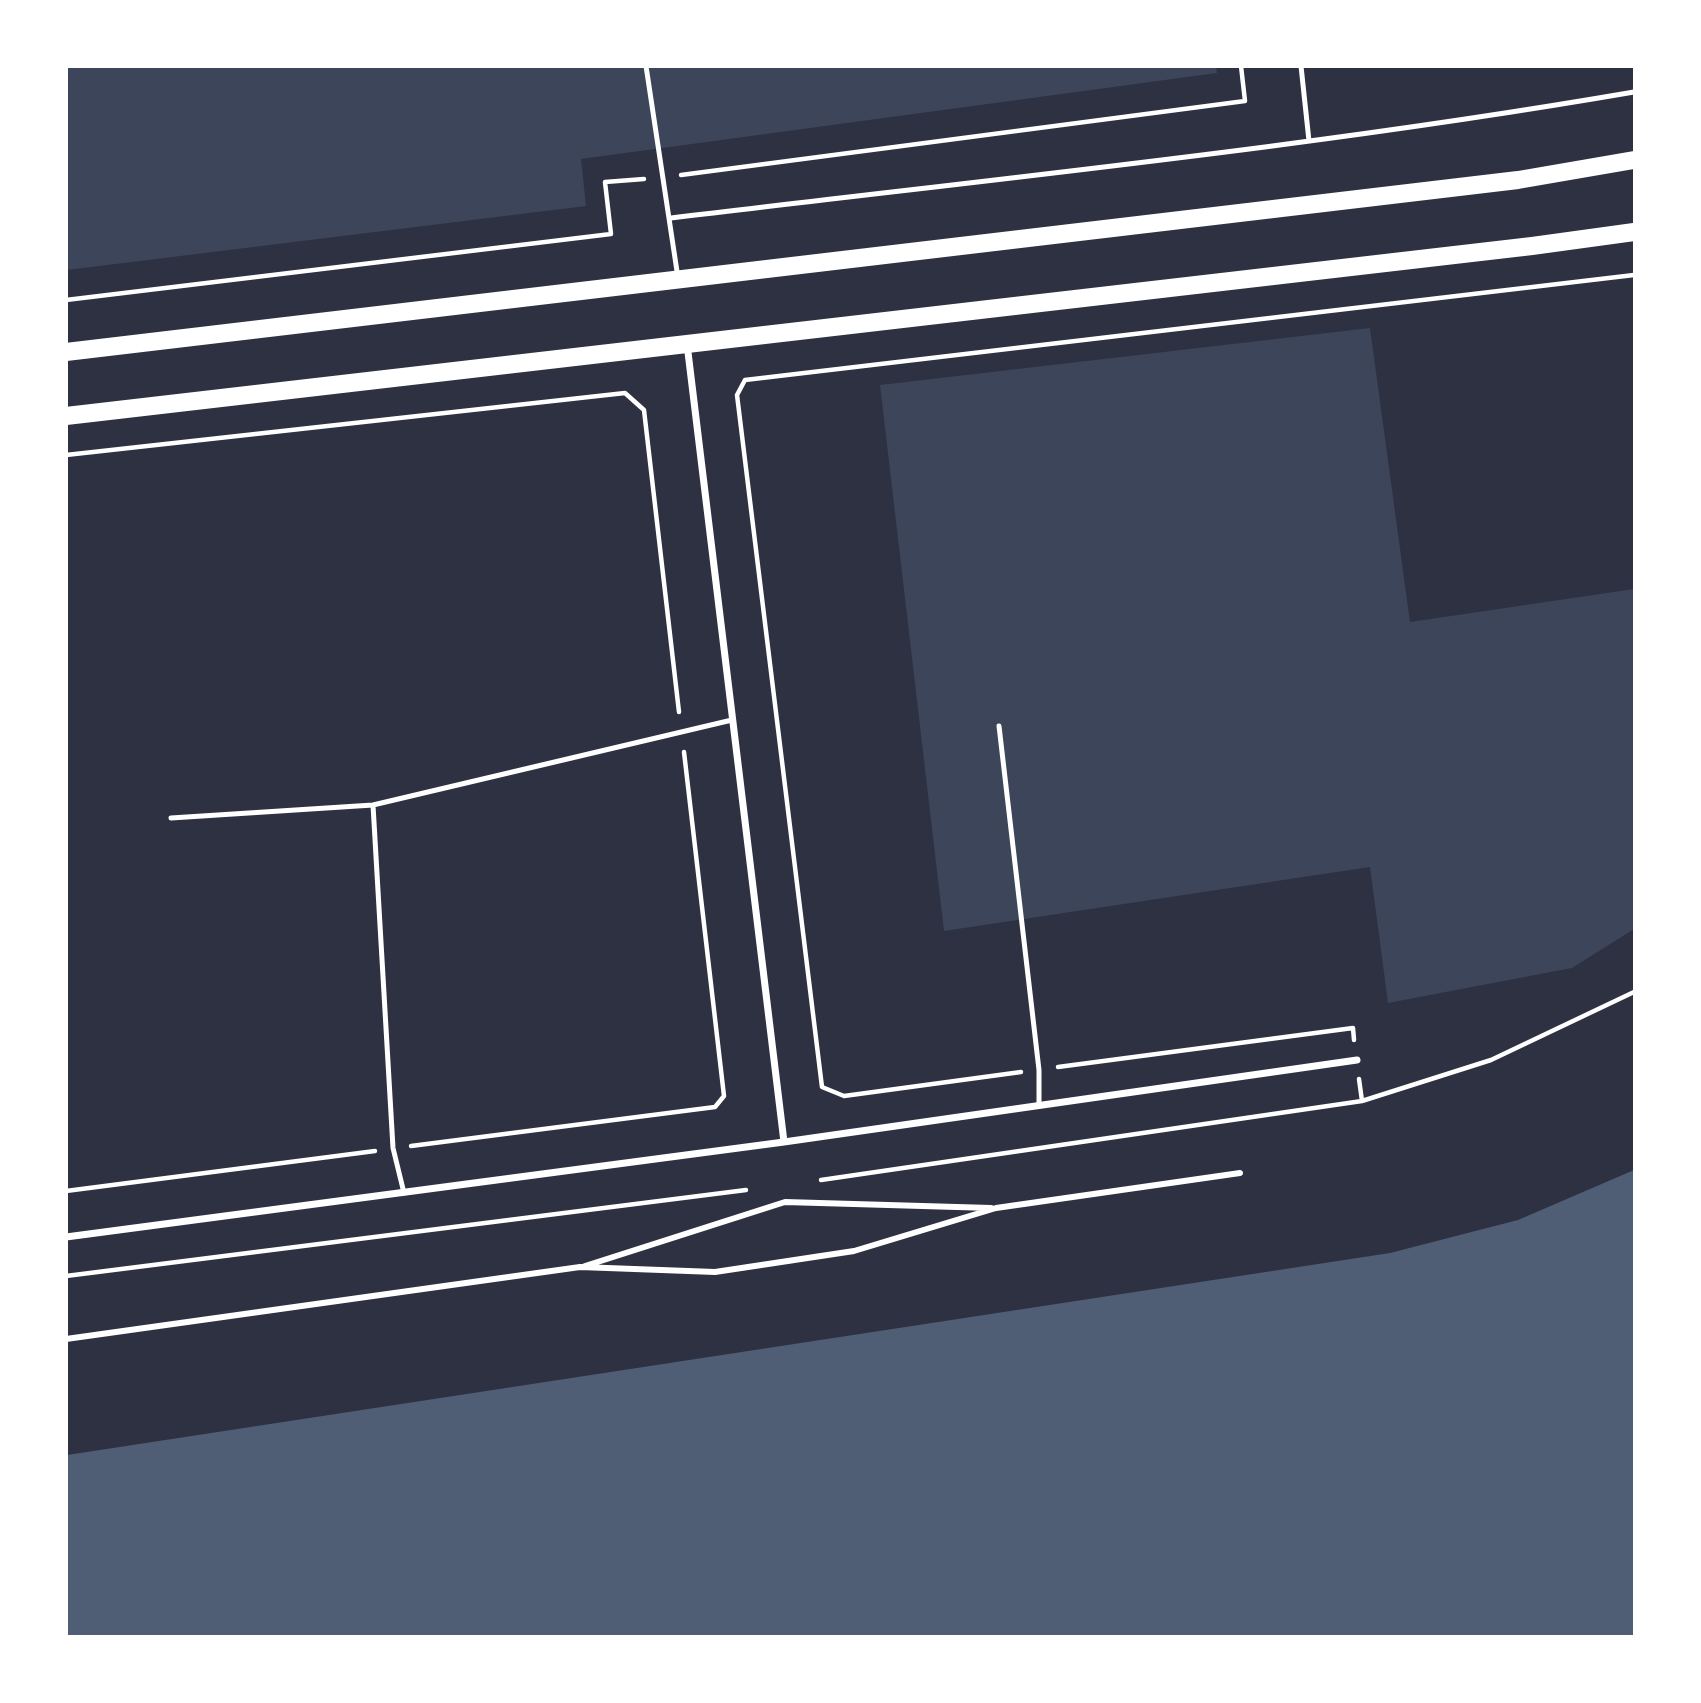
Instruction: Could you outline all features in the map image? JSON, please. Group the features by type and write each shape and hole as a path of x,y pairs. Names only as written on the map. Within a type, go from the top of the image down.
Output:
{"main road":[{"path":"66,352 1518,180 1634,160"},
{"path":"66,416 1634,232"}],"street":[{"path":"687,344 784,1142"},
{"path":"66,1237 784,1142 1357,1060"},
{"path":"580,1267 715,1272 854,1251 996,1208 1240,1173"},
{"path":"66,1339 580,1267 785,1202 996,1208"}],"lane":[{"path":"646,66 671,218 678,279"},
{"path":"1301,66 1309,141"},
{"path":"671,218 1309,141 1510,114 1634,92"},
{"path":"171,818 373,805 732,720"},
{"path":"999,726 1039,1070 1039,1105"},
{"path":"373,805 393,1149 404,1193"}],"path":[{"path":"1353,1028 844,1096 822,1087 737,395 745,380 1634,275"},
{"path":"66,455 625,393 644,410 724,1096 715,1107"},
{"path":"811,1181 1362,1101 1491,1060 1634,992"},
{"path":"66,1276 756,1188"}],"shaded area":[{"path":"1216,66 1217,73 581,159 586,206 67,270 66,67"},
{"path":"1370,328 1410,622 1634,589 1634,929 1572,968 1388,1003 1370,867 944,931 880,385"},
{"path":"1634,1170 1634,1636 67,1636 67,1455 1390,1253 1518,1220"}]}
